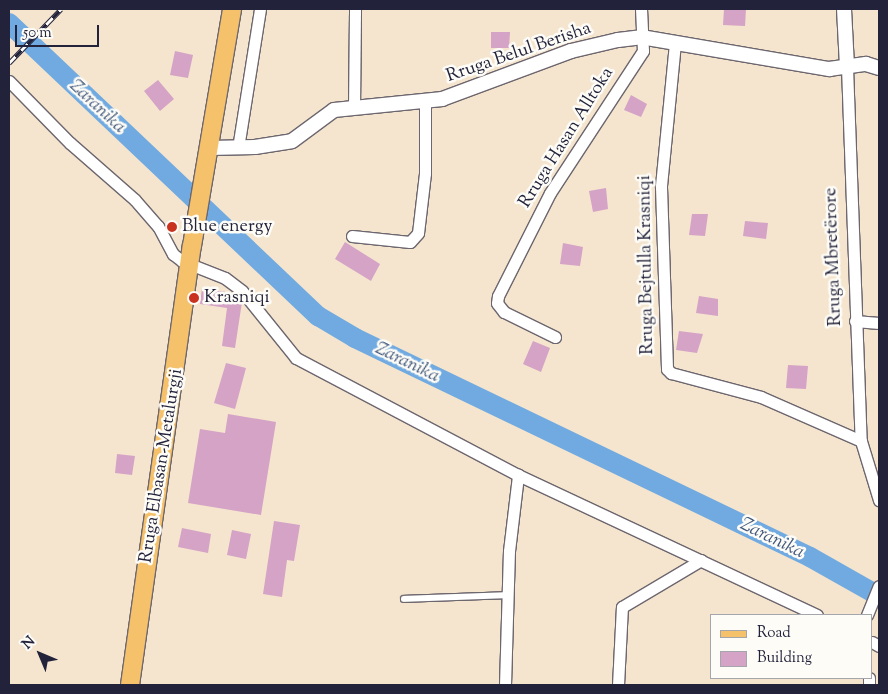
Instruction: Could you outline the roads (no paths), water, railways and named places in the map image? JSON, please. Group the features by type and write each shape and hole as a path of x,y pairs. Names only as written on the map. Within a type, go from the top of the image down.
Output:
{"main road":[{"path":"207,156 232,9"},
{"name":"Rruga Elbasan-Metalurgji","path":"130,685 192,246 207,156"}],"street":[{"path":"238,148 260,9"},
{"path":"354,108 355,9"},
{"name":"Rruga Hasan Alltoka","path":"555,337 504,312 496,303 550,193 643,51 641,9"},
{"name":"Rruga Mbretërore","path":"844,9 855,321 862,441 879,500"},
{"name":"Rruga Belul Berisha","path":"207,156 238,148 292,140 334,110 425,102 481,86 571,51 641,37 820,67 847,67 866,64 879,68"},
{"name":"Rruga Bejtulla Krasniqi","path":"675,43 662,187 667,369 671,372 761,397 862,441"},
{"path":"9,81 70,143 135,200 158,226 173,254 190,264 226,278 242,291 296,358 518,475 815,614"},
{"path":"352,236 410,242 418,233 425,173 425,102"},
{"path":"855,321 879,324"},
{"path":"505,685 508,551 518,475"},
{"path":"618,685 622,606 701,560"},
{"path":"867,611 879,586"}],"lane":[{"path":"404,599 508,595"}],"waterway":[{"name":"Zaranika","path":"9,23 318,316 355,338 810,557 879,596"}],"railway":[{"path":"9,63 61,9"}],"place":[{"name":"Blue energy","path":"172,227"},
{"name":"Krasniqi","path":"194,298"}]}
